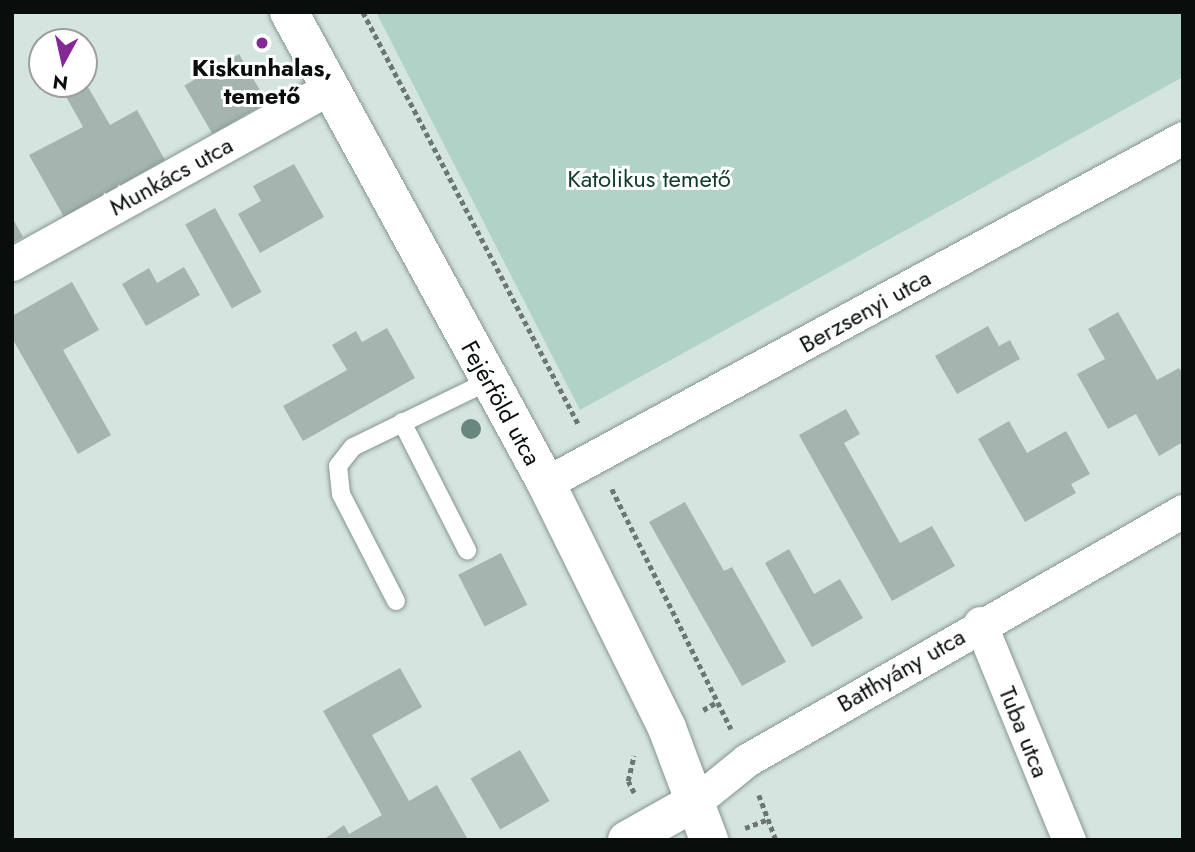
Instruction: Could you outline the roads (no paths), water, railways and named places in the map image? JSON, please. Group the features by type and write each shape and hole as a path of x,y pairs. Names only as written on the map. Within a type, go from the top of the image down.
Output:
{"main road":[{"name":"Fejérföld utca","path":"289,12 487,382 546,483 667,728 709,840"},
{"name":"Batthyány utca","path":"628,840 695,802"}],"street":[{"name":"Munkács utca","path":"12,264 329,88"},
{"name":"Berzsenyi utca","path":"546,483 1183,138"},
{"name":"Batthyány utca","path":"695,802 747,760 979,624 1183,511"},
{"name":"Tuba utca","path":"979,624 1069,840"}],"lane":[{"path":"396,601 341,494 337,477 347,452 402,422 487,382"},
{"path":"402,422 467,550"}],"place":[{"name":"Kiskunhalas, temető","path":"262,43"}],"park label":[{"name":"Katolikus temető","path":"649,179"}]}
